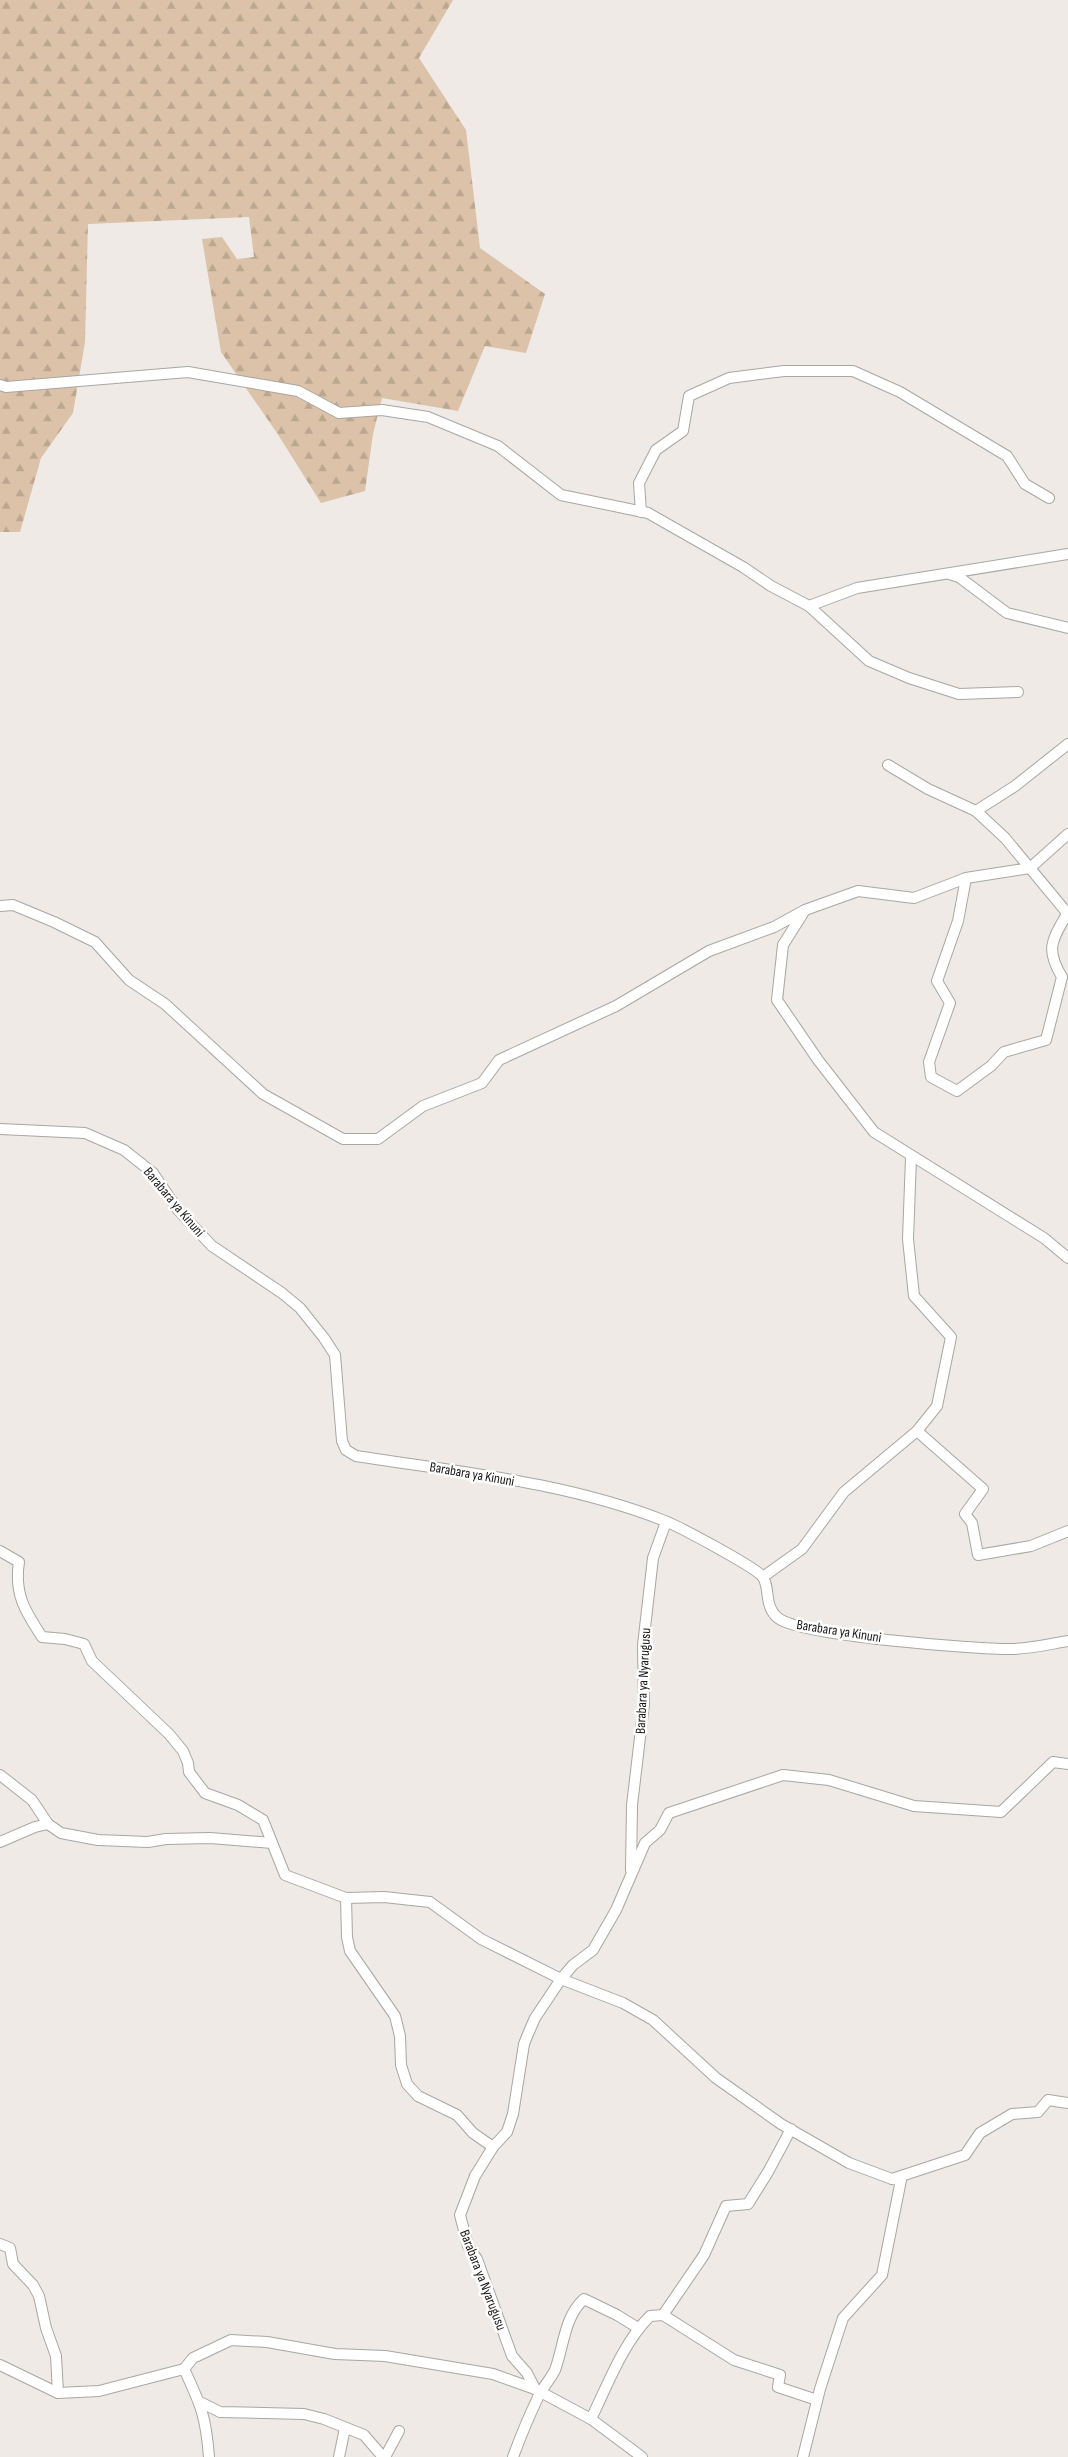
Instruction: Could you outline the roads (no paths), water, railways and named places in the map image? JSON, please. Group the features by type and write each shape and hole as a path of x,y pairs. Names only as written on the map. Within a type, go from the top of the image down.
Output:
{"street":[{"path":"641,512 639,483 656,450 682,431 689,396 729,378 784,372 853,371 900,392 1007,456 1025,484 1049,498"},
{"path":"0,385 6,387 188,372 298,391 339,413 382,410 428,417 498,446 561,495 648,513 743,567 771,586 809,606 868,661 909,678 960,694 1018,692"},
{"path":"809,606 857,588 1068,554"},
{"path":"946,573 959,577 1006,613 1068,628"},
{"path":"976,811 1015,786 1068,744"},
{"path":"888,765 928,789 976,811 1005,838 1068,914 1051,940 1052,962 1062,977 1046,1040 1004,1052 991,1066 956,1091 931,1077 928,1062 950,1003 937,981 958,921 966,878"},
{"path":"0,906 13,905 95,942 129,980 165,1004 263,1094 343,1139 378,1139 424,1106 482,1083 499,1060 616,1006 709,951 774,927 805,910 858,891 914,898 966,878 1030,868 1068,834"},
{"path":"805,910 783,945 777,1000 818,1060 874,1132 911,1157 982,1198 1044,1238 1068,1258"},
{"name":"Barabara ya Kinuni","path":"0,1129 85,1133 124,1150 154,1173 178,1210 212,1246 282,1293 300,1308 324,1338 335,1355 342,1441 346,1450 356,1456 440,1468 579,1494 666,1522 750,1567 763,1577 772,1612 780,1619 793,1624 830,1632 906,1642 1012,1649 1068,1641"},
{"path":"763,1577 802,1549 844,1492 917,1431 937,1406 951,1337 914,1296 908,1239 911,1157"},
{"path":"917,1431 961,1467 983,1489 965,1514 972,1523 978,1555 1031,1546 1068,1531"},
{"name":"Barabara ya Nyarugusu","path":"630,1873 632,1805 644,1704 642,1645 653,1558 666,1522"},
{"path":"0,1551 19,1562 18,1592 31,1620 42,1637 66,1639 84,1644 92,1662 169,1734 183,1751 188,1763 189,1772 205,1793 238,1805 263,1820 285,1875 346,1898 384,1897 430,1902 481,1939 560,1979 623,2004 653,2020 716,2078 790,2130 848,2163 901,2180 882,2275 843,2318 817,2400 803,2457"},
{"name":"Barabara ya Nyarugusu","path":"538,2391 527,2373 512,2356 477,2259 468,2246 460,2215 474,2176 493,2147 507,2132 513,2114 524,2044 535,2018 560,1979 573,1965 594,1950 616,1910 630,1873 645,1843 660,1830 669,1813 784,1775 829,1780 914,1806 1001,1812 1053,1762 1068,1764"},
{"path":"0,1775 32,1800 48,1824 62,1833 98,1840 148,1842 166,1839 210,1838 272,1843"},
{"path":"0,1842 48,1824"},
{"path":"346,1898 347,1937 350,1951 395,2016 400,2036 401,2065 407,2084 418,2096 457,2115 473,2133 493,2147"},
{"path":"892,2178 965,2155 980,2133 1012,2114 1038,2112 1048,2100 1068,2103"},
{"path":"663,2315 704,2255 726,2206 748,2204 768,2172 790,2130"},
{"path":"0,2244 10,2248 14,2264 33,2285 39,2296 46,2328 56,2356 58,2393"},
{"path":"513,2457 520,2435 528,2422 538,2391 554,2371 570,2320 584,2299 617,2314 638,2328"},
{"path":"591,2419 613,2373 638,2328 650,2316 663,2315 734,2360 780,2375 778,2387 817,2400"},
{"path":"0,2366 58,2393 99,2391 184,2369 193,2358 231,2340 268,2342 335,2354 385,2356 435,2363 493,2374 538,2391 591,2419 642,2457"},
{"path":"184,2369 200,2402 206,2422 208,2457"},
{"path":"200,2402 220,2412 304,2414 364,2436 384,2457 399,2431"},
{"path":"339,2457 345,2428"}]}
